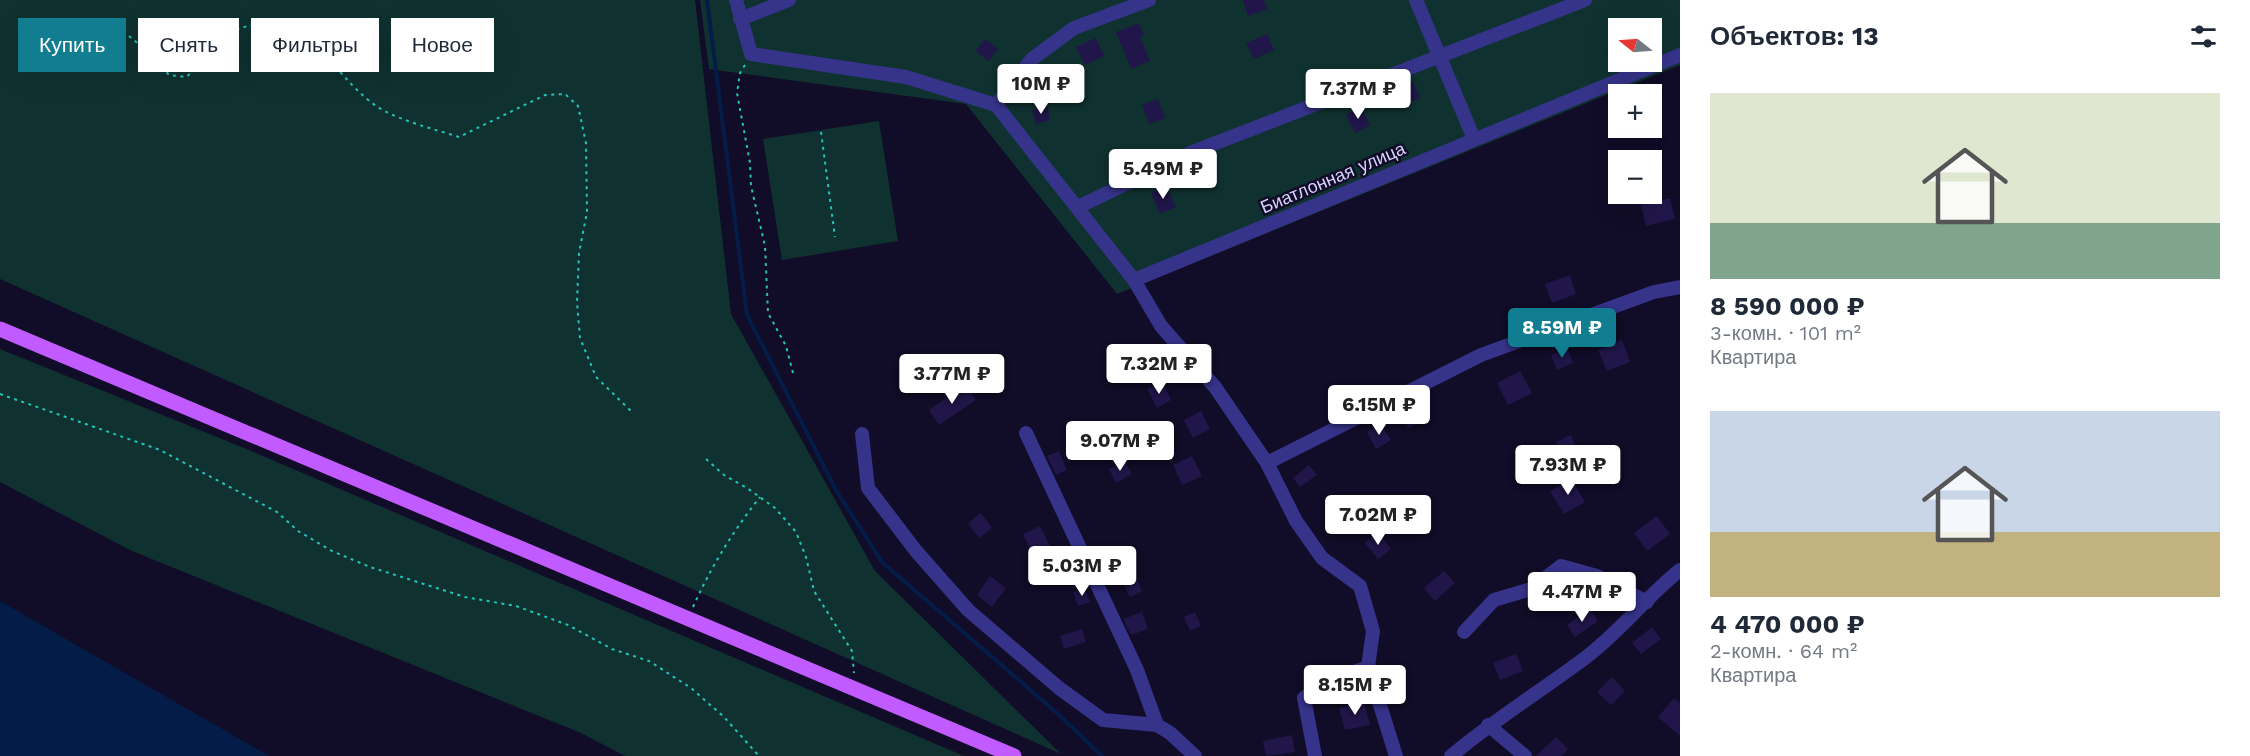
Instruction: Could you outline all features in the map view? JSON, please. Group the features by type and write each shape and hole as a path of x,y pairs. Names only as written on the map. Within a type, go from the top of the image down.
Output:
{"main road":[{"path":"0,329 1014,756"}],"street":[{"path":"736,0 751,54 906,76 996,105 1134,280 1161,326 1215,387 1267,463 1296,521 1322,558 1360,586 1373,631 1368,667 1396,756"},
{"path":"740,19 789,0"},
{"path":"996,105 1032,59 1074,28 1149,0"},
{"path":"1416,0 1473,139"},
{"path":"1078,207 1190,153 1585,0"},
{"name":"Биатлонная улица","path":"1134,280 1680,55"},
{"path":"1267,463 1481,355 1654,292 1680,287"},
{"path":"1026,433 1137,670 1157,725"},
{"path":"862,434 868,488 916,551 968,610 1059,688 1103,720 1157,725 1170,733 1195,756"},
{"path":"1464,632 1494,600 1531,589 1561,566 1597,576 1647,602"},
{"path":"1451,756 1488,725 1585,658 1622,627 1680,570"},
{"path":"1315,756 1304,698 1327,681 1368,667"},
{"path":"1488,725 1525,756"}],"path":[{"path":"129,36 153,56 169,75 186,77 202,65 221,39 248,26 282,27 301,35 334,62 352,85 381,109 459,136 545,95 565,94 578,106 586,143 587,212 579,253 577,302 580,338 596,377 633,413"},
{"path":"751,54 740,73 737,93 750,163 751,186 765,246 768,313 786,346 794,373"},
{"path":"821,132 835,237"},
{"path":"0,394 160,450 277,512 298,531 332,551 370,567 465,597 516,606 568,625 612,649 649,661 691,688 724,717 759,756"},
{"path":"706,459 724,476 775,508 796,531 806,557 814,591 852,651 856,688"},
{"path":"688,617 711,568 738,525 760,497"}],"green space":[{"path":"0,0 695,0 731,314 875,571 1061,754 0,279"},
{"path":"700,0 1680,0 1680,65 1633,84 1608,84 1608,94 1117,294 966,104 709,69"},
{"path":"879,121 898,241 782,260 763,139"},
{"path":"0,349 249,450 964,756 625,756 581,733 132,551 0,482"}],"water":[{"path":"0,601 269,756 0,756"}],"building":[{"path":"1243,0 1264,0 1267,9 1248,16"},
{"path":"1139,23 1144,36 1140,37 1150,61 1131,69 1116,32"},
{"path":"1267,34 1274,50 1254,59 1246,43"},
{"path":"1096,38 1104,56 1085,65 1076,47"},
{"path":"985,39 998,49 988,61 976,51"},
{"path":"1413,82 1420,98 1399,106 1393,90"},
{"path":"1158,99 1165,118 1149,124 1142,105"},
{"path":"1047,106 1050,120 1036,124 1032,110"},
{"path":"1361,108 1370,125 1355,133 1346,115"},
{"path":"1166,186 1176,207 1160,214 1151,193"},
{"path":"1670,198 1675,219 1646,226 1641,205 1662,204 1662,200"},
{"path":"1570,275 1576,294 1552,303 1545,284"},
{"path":"1622,340 1630,362 1607,371 1598,350"},
{"path":"1567,348 1573,363 1557,370 1551,355"},
{"path":"1520,371 1532,393 1508,405 1497,383"},
{"path":"1162,382 1171,400 1157,408 1147,389"},
{"path":"966,385 976,400 939,425 929,410"},
{"path":"1421,402 1428,418 1408,428 1401,411"},
{"path":"1201,411 1210,429 1193,438 1184,420"},
{"path":"1381,424 1391,440 1376,449 1367,432"},
{"path":"1571,435 1581,459 1566,465 1556,442"},
{"path":"1059,451 1067,470 1056,475 1047,456"},
{"path":"1192,456 1202,476 1182,485 1173,465"},
{"path":"1124,461 1132,474 1116,483 1109,469"},
{"path":"1309,465 1317,475 1300,487 1293,478"},
{"path":"1571,479 1585,502 1564,514 1550,491"},
{"path":"981,513 992,528 979,538 968,523"},
{"path":"1657,516 1670,534 1647,551 1634,533"},
{"path":"1040,526 1051,548 1033,556 1023,534"},
{"path":"1378,533 1391,549 1378,559 1365,543"},
{"path":"1444,571 1455,583 1435,601 1424,588"},
{"path":"990,576 1006,588 992,607 977,595"},
{"path":"1137,579 1142,591 1130,597 1124,585"},
{"path":"1085,588 1090,602 1078,606 1073,592"},
{"path":"1590,609 1598,621 1575,637 1567,625"},
{"path":"1142,612 1148,629 1131,635 1123,619"},
{"path":"1195,612 1201,626 1190,631 1184,617"},
{"path":"1652,627 1661,639 1641,654 1632,643"},
{"path":"1082,629 1086,642 1064,649 1060,636"},
{"path":"1516,654 1523,671 1500,680 1493,663"},
{"path":"1612,677 1625,691 1611,705 1597,692"},
{"path":"1674,698 1680,703 1680,736 1658,717"},
{"path":"1364,702 1370,725 1345,730 1339,708"},
{"path":"1292,735 1295,752 1266,756 1263,741"},
{"path":"1556,737 1568,749 1561,756 1536,756"}],"waterway":[{"path":"707,0 747,315 836,490 882,562 1057,713 1102,756"}]}
